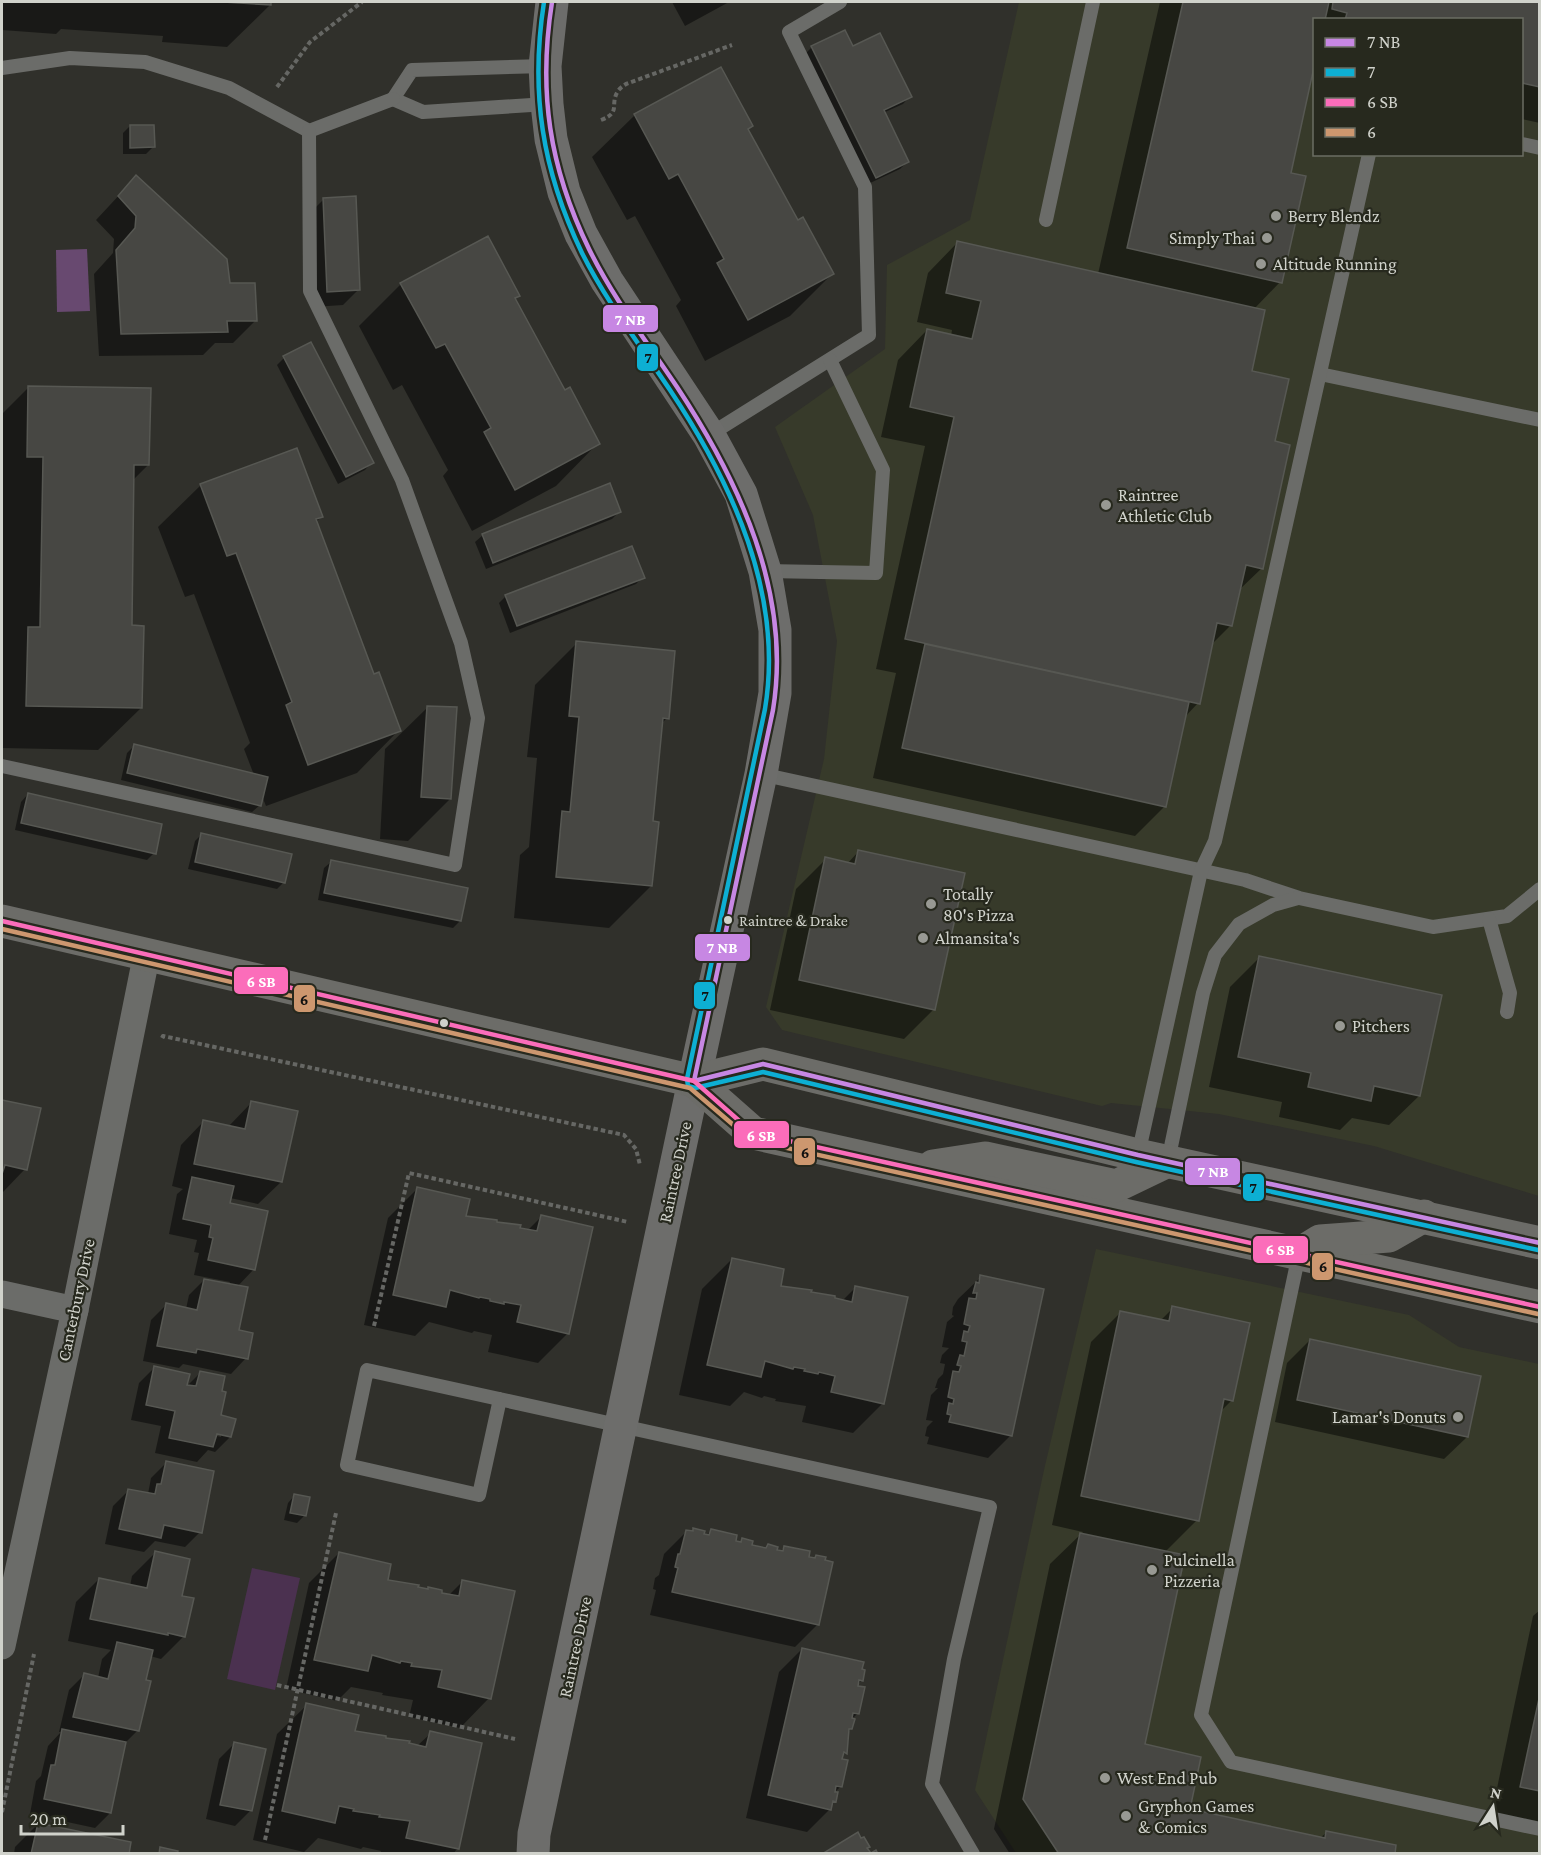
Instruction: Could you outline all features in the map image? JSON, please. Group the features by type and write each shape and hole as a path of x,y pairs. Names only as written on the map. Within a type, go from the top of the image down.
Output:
{"main road":[{"path":"2,921 694,1081 763,1064 1154,1158 1539,1243"},
{"path":"694,1081 753,1133 1539,1307"},
{"path":"910,1169 985,1158 1116,1186 1154,1158"},
{"path":"1299,1254 1320,1241 1389,1236 1424,1216"}],"street":[{"name":"Raintree Drive","path":"533,1854 534,1834 761,774 775,693 775,630 765,571 741,494 709,435 607,281 581,234 564,192 551,140 544,66 552,2"},
{"name":"Canterbury Drive","path":"2,1646 75,1310 147,953"},
{"path":"2,1294 75,1310"}],"lane":[{"path":"709,435 869,335 865,187 789,32 840,2"},
{"path":"1046,220 1094,2"},
{"path":"2,68 70,58 145,62 229,88 309,131 393,99 412,70 544,66"},
{"path":"393,99 423,112 547,104"},
{"path":"2,766 455,865 478,718 461,643 402,480 310,291 309,131"},
{"path":"1523,144 1539,148"},
{"path":"1154,1158 1201,871 1215,841 1369,156"},
{"path":"765,571 876,573 883,470 830,360"},
{"path":"1320,374 1539,420"},
{"path":"761,774 1245,880 1299,898 1434,927 1507,916 1539,889"},
{"path":"1154,1158 1215,955 1239,924 1273,905 1299,898"},
{"path":"1490,919 1510,993 1507,1012"},
{"path":"1299,1254 1201,1715 1231,1762 1539,1829"},
{"path":"500,1399 478,1495 347,1465 367,1370 622,1425 990,1506 954,1659 932,1784 973,1854"}],"path":[{"path":"265,108 282,79 310,42 362,2"},
{"path":"601,120 611,117 615,110 618,91 626,84 732,45"},
{"path":"160,1048 163,1036 624,1135 638,1149 641,1166"},
{"path":"374,1326 409,1173 628,1222 626,1233"},
{"path":"265,1840 336,1514"},
{"path":"2,1812 35,1650"},
{"path":"277,1685 515,1739"}],"shaded area":[{"path":"1019,2 1539,2 1539,1196 1374,1146 1219,1114 1111,1103 1102,1106 782,1030 766,1007 824,759 837,641 813,515 775,427 885,349 887,265 970,220"},
{"path":"87,249 90,311 57,312 56,250"},
{"path":"1096,1249 1409,1315 1459,1347 1539,1364 1539,1853 1016,1853 975,1790 1044,1470"},
{"path":"252,1568 300,1578 275,1690 227,1679"}],"building":[{"path":"223,2 271,2 271,5"},
{"path":"1183,2 1329,2 1325,18 1313,18 1313,72 1291,173 1306,176 1282,283 1127,248"},
{"path":"1333,2 1540,2 1540,87 1523,83 1523,18 1346,18 1347,13 1332,9"},
{"path":"845,30 853,46 880,33 912,97 884,110 909,162 876,178 811,46"},
{"path":"721,67 753,126 748,129 798,220 803,217 834,274 748,320 717,263 724,259 678,174 669,179 634,114"},
{"path":"130,125 154,125 155,147 130,148"},
{"path":"136,175 227,259 230,283 255,283 257,321 227,321 228,332 121,334 116,250 135,228 136,216 118,196"},
{"path":"356,196 360,290 327,292 323,198"},
{"path":"488,236 520,296 515,298 565,390 570,387 600,444 515,490 484,432 491,428 445,344 436,348 400,283"},
{"name":"Raintree Athletic Club","path":"957,241 1265,310 1252,371 1289,379 1275,441 1290,445 1263,569 1246,565 1232,626 1217,623 1200,704 905,639 954,417 910,407 927,329 972,339 981,301 946,293"},
{"path":"311,342 374,463 346,477 283,356"},
{"path":"28,386 151,388 149,465 134,465 132,625 144,626 142,708 26,706 28,627 40,627 43,457 27,457"},
{"path":"297,448 323,517 316,519 374,674 379,672 401,731 308,765 286,705 292,702 236,553 227,556 200,484"},
{"path":"610,483 621,512 493,563 482,534"},
{"path":"632,546 645,578 517,626 505,595"},
{"path":"576,641 675,651 669,719 663,718 653,821 659,822 652,886 556,877 562,811 570,812 579,717 569,716"},
{"path":"925,644 1189,702 1166,807 902,748"},
{"path":"427,706 457,707 451,799 421,797"},
{"path":"134,744 268,777 261,806 127,773"},
{"path":"28,793 162,824 156,854 21,823"},
{"path":"201,833 292,854 285,883 195,862"},
{"path":"858,850 965,873 935,1010 799,980 825,857 855,864"},
{"path":"331,860 468,888 461,921 324,893"},
{"name":"Pitchers","path":"1259,956 1442,995 1420,1096 1374,1086 1371,1101 1308,1087 1311,1073 1238,1057"},
{"path":"2,1100 41,1108 27,1170 5,1165 2,1174"},
{"path":"251,1101 298,1111 282,1182 194,1164 203,1120 245,1129"},
{"path":"192,1177 234,1186 230,1203 268,1211 255,1270 208,1260 213,1238 209,1237 211,1225 183,1219"},
{"path":"417,1187 470,1199 466,1216 521,1225 520,1228 537,1231 541,1215 593,1227 569,1334 517,1322 521,1305 504,1302 504,1304 450,1290 446,1307 393,1295"},
{"path":"732,1258 784,1269 781,1286 812,1290 811,1292 835,1296 835,1298 852,1302 855,1286 908,1297 884,1404 831,1392 835,1376 819,1372 818,1374 794,1367 793,1369 765,1361 761,1377 707,1365"},
{"path":"980,1275 1044,1289 1012,1436 949,1422 951,1415 947,1414 949,1403 953,1404 954,1399 948,1397 953,1371 959,1372 961,1366 957,1365 960,1355 964,1356 967,1342 962,1341 964,1331 968,1332 970,1326 964,1324 969,1298 976,1299 977,1293 973,1293 976,1282 979,1283"},
{"path":"204,1279 248,1287 239,1330 253,1333 248,1359 197,1349 196,1353 157,1346 166,1303 197,1310"},
{"path":"1172,1306 1250,1323 1233,1401 1224,1399 1199,1521 1081,1496 1120,1311 1169,1321"},
{"path":"1310,1339 1481,1376 1468,1437 1297,1400"},
{"path":"154,1366 190,1374 187,1385 196,1386 200,1371 225,1376 222,1391 226,1392 221,1415 236,1419 231,1437 217,1434 213,1447 169,1438 175,1411 146,1405"},
{"path":"166,1461 214,1471 202,1533 164,1525 161,1538 119,1529 128,1489 155,1494 157,1484 161,1484"},
{"path":"294,1494 310,1497 306,1516 290,1513"},
{"path":"693,1528 705,1531 704,1534 709,1535 711,1529 737,1535 736,1541 741,1542 742,1538 753,1541 752,1545 766,1548 768,1544 783,1551 784,1546 810,1551 809,1557 815,1558 816,1555 826,1557 825,1560 833,1562 819,1625 672,1592 678,1568 675,1567 678,1554 680,1554 686,1530 693,1531"},
{"path":"1080,1533 1185,1555 1145,1744 1201,1757 1190,1809 1325,1838 1326,1831 1396,1845 1395,1854 1059,1854 1023,1799"},
{"path":"155,1551 190,1559 182,1596 194,1598 185,1637 90,1619 99,1578 147,1588"},
{"path":"339,1552 391,1564 388,1580 442,1590 442,1593 459,1596 462,1580 515,1591 491,1699 438,1687 442,1670 411,1666 412,1663 401,1661 400,1663 372,1655 368,1671 314,1660"},
{"path":"117,1642 153,1650 146,1680 151,1681 139,1731 73,1717 84,1673 108,1679"},
{"path":"802,1648 864,1662 863,1681 859,1680 858,1686 865,1687 859,1714 853,1713 852,1718 855,1719 852,1729 849,1729 847,1754 844,1752 842,1759 848,1760 842,1787 836,1786 835,1792 838,1792 836,1802 833,1801 831,1810 768,1795"},
{"path":"1540,1694 1540,1791 1520,1787"},
{"path":"306,1703 359,1715 355,1731 410,1741 409,1743 426,1747 430,1731 482,1743 459,1849 406,1838 410,1821 379,1817 380,1815 353,1811 354,1809 339,1806 335,1823 282,1811"},
{"path":"62,1729 126,1742 111,1813 44,1799 51,1765 55,1765"},
{"path":"234,1742 266,1749 252,1811 220,1805"},
{"path":"38,1823 131,1842 129,1854 31,1854"},
{"path":"858,1832 861,1838 864,1837 871,1853 876,1850 878,1854 822,1854"},
{"path":"160,1847 178,1851 177,1854 159,1854"}],"transit line":[{"name":"7","path":"544,2 538,68 539,99 549,161 568,222 591,271 612,306 670,390 714,463 748,541 760,582 767,624 769,666 765,709 687,1079 688,1086 695,1088 763,1072 1136,1162 1538,1250"},
{"path":"552,2 546,67 547,98 550,128 564,188 598,267 700,423 740,500 767,581 775,623 777,666 773,710 694,1081 763,1064 1138,1155 1540,1243"},
{"path":"2,921 694,1081 753,1133 1540,1307"},
{"name":"6","path":"2,929 690,1088 751,1140 1538,1314"}],"place":[{"name":"Berry Blendz","path":"1276,216"},
{"name":"Simply Thai","path":"1267,238"},
{"name":"Altitude Running","path":"1261,264"},
{"name":"Raintree Athletic Club","path":"1106,505"},
{"name":"Totally 80's Pizza","path":"931,904"},
{"name":"Raintree & Drake","path":"728,920"},
{"name":"Almansita's","path":"923,938"},
{"name":"Pitchers","path":"1340,1026"},
{"name":"Lamar's Donuts","path":"1458,1417"},
{"name":"Pulcinella Pizzeria","path":"1152,1570"},
{"name":"West End Pub","path":"1105,1778"},
{"name":"Gryphon Games & Comics","path":"1126,1816"}]}
